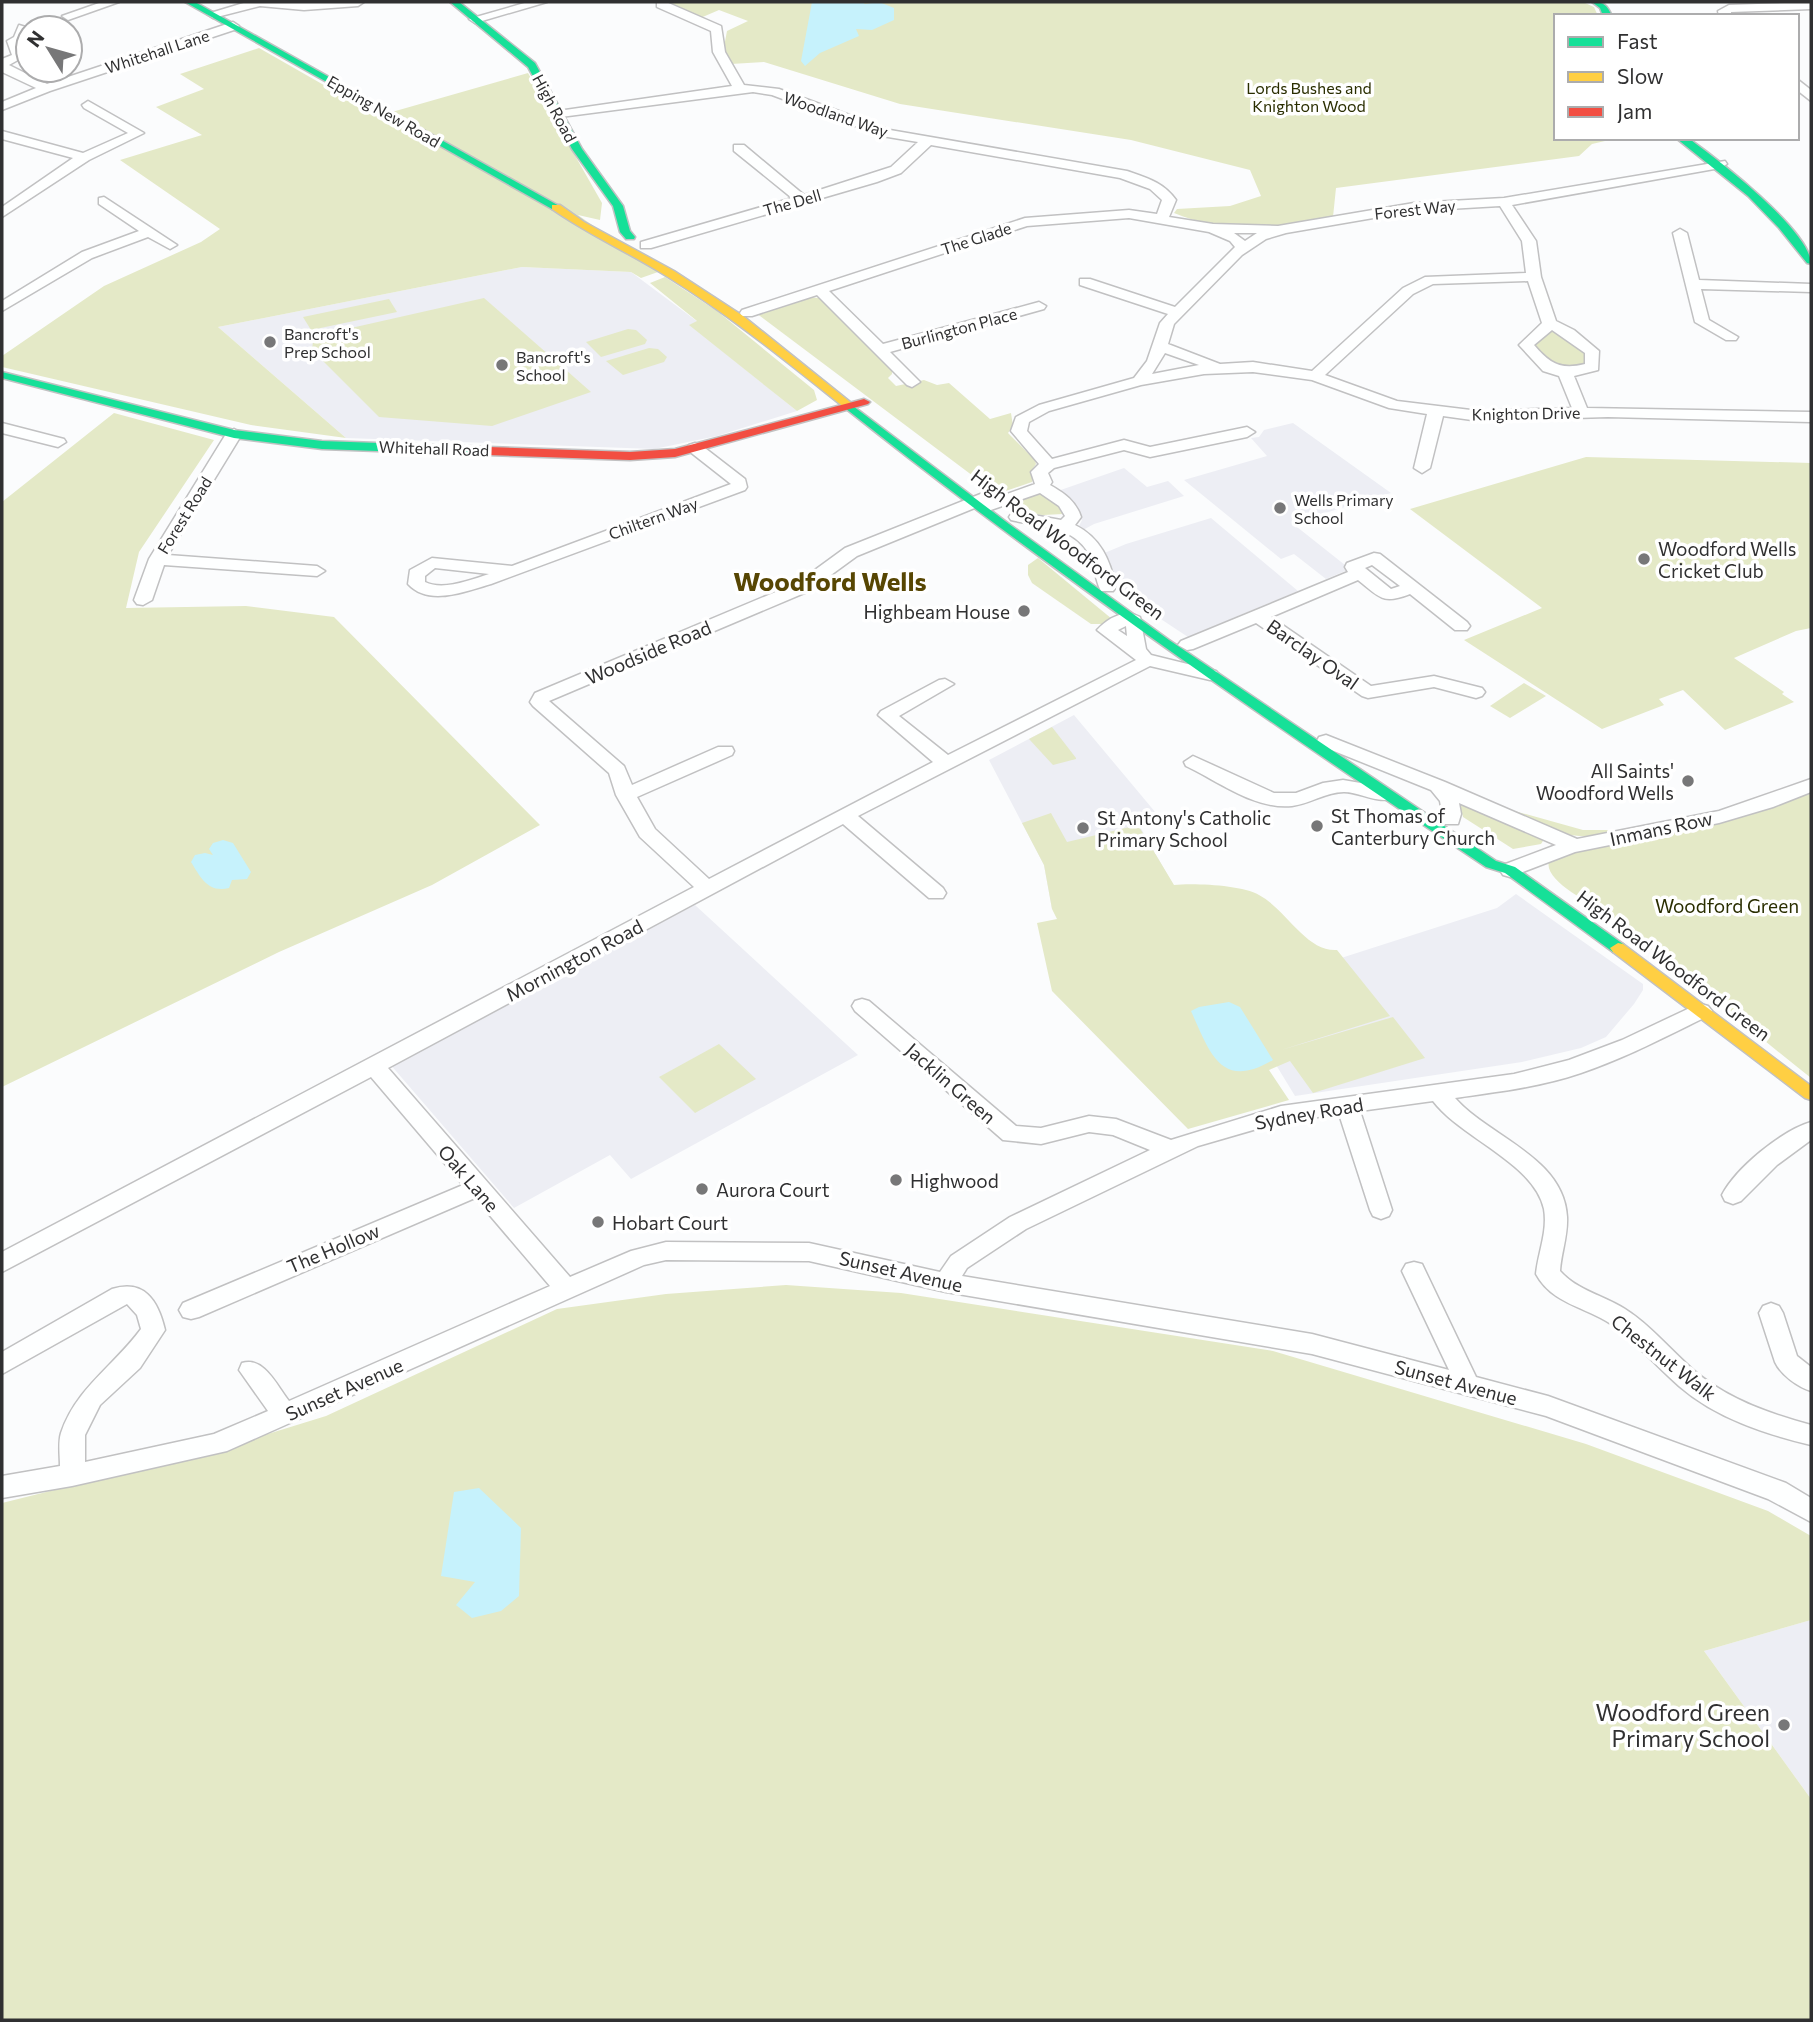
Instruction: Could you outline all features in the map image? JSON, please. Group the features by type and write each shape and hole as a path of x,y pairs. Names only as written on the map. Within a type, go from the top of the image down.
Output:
{"main road":[{"name":"Epping New Road","path":"189,2 579,220 608,233 629,237"},
{"name":"High Road","path":"454,2 532,65 577,149 621,213 623,227 629,237"},
{"path":"1684,140 1720,164 1794,236 1811,261"},
{"path":"608,233 612,199"},
{"name":"High Road Woodford Green","path":"608,233 739,318 850,406 987,501 1017,517 1395,801 1491,864 1510,870 1811,1094"},
{"name":"High Road Woodford Green","path":"629,237 646,245 747,313 867,401 1131,619 1210,675 1327,748 1451,820 1501,854 1510,870"},
{"name":"Whitehall Road","path":"2,375 234,434 322,445 630,456 675,453 867,401"}],"street":[{"path":"74,14 113,2"},
{"path":"213,14 260,2 304,6 358,2"},
{"path":"475,19 541,2"},
{"path":"274,4 269,10 283,17"},
{"path":"661,4 717,29 719,52 739,88"},
{"path":"1725,14 1724,11 1729,9 1811,5"},
{"name":"Whitehall Lane","path":"2,107 46,88 233,26"},
{"path":"2,65 46,88"},
{"name":"Woodland Way","path":"558,116 753,88 775,92 887,133 1122,174 1150,183 1164,192 1169,200 1162,218"},
{"path":"2,213 84,157 138,133 88,105"},
{"path":"2,135 84,157"},
{"name":"The Dell","path":"646,245 896,170 927,141"},
{"path":"739,148 802,200"},
{"name":"Forest Way","path":"1139,381 1154,362 1167,323 1176,312 1243,247 1283,229 1414,207 1504,202 1720,164"},
{"path":"104,201 170,245"},
{"path":"1504,202 1529,241 1534,277 1550,324 1569,333 1592,351 1593,367 1566,374 1543,365 1526,345 1550,324"},
{"name":"The Glade","path":"747,313 1025,222 1129,214 1213,228 1283,229"},
{"name":"The Glade","path":"1213,228 1235,238 1243,247"},
{"path":"2,307 87,255 148,232"},
{"path":"1680,233 1702,322 1731,338"},
{"path":"1315,376 1408,291 1430,280 1534,277"},
{"path":"1085,282 1176,312"},
{"path":"1692,285 1811,289"},
{"name":"Burlington Place","path":"819,289 912,382"},
{"name":"Burlington Place","path":"878,350 1039,306"},
{"path":"1160,346 1220,369"},
{"name":"Knighton Drive","path":"1048,465 1019,431 1022,419 1044,408 1139,381 1220,369 1282,369 1315,376 1394,405 1479,416 1581,412 1811,417"},
{"path":"1566,374 1581,412"},
{"path":"1422,468 1436,411"},
{"path":"2,428 58,442"},
{"path":"1041,487 1044,482 1039,472 1048,465 1124,445 1150,452 1247,432"},
{"name":"Forest Road","path":"143,600 157,559 234,434"},
{"name":"Chiltern Way","path":"512,571 739,487 739,482 695,448"},
{"path":"987,501 1041,487 1060,498 1072,511 1073,517 1066,525"},
{"name":"Woodside Road","path":"708,889 647,833 626,795 617,770 540,702 541,697 803,587 851,552 987,501"},
{"path":"1017,517 1066,525 1086,538 1097,554 1107,587"},
{"name":"Barclay Oval","path":"1187,645 1360,573 1353,567 1374,558 1461,626"},
{"path":"157,559 317,570"},
{"name":"Barclay Oval","path":"1258,617 1368,692 1429,680 1454,682 1476,692"},
{"path":"1141,654 1131,619 1106,630 1141,654 1210,675"},
{"name":"Mornington Road","path":"2,1263 845,815 1143,663 1141,654"},
{"path":"945,684 887,715 946,763"},
{"path":"1327,748 1438,786 1578,847"},
{"path":"1193,762 1272,799 1302,800 1330,787 1338,779 1337,765 1327,748"},
{"path":"626,795 725,751"},
{"name":"Inmans Row","path":"1510,870 1530,860 1578,847 1745,809 1811,785"},
{"path":"1438,786 1448,796 1452,808 1451,820"},
{"path":"1330,787 1364,788 1395,801"},
{"path":"845,815 936,893"},
{"name":"Jacklin Green","path":"862,1006 1011,1135 1041,1136 1089,1124 1116,1127 1170,1149"},
{"name":"Sydney Road","path":"946,1283 959,1262 1018,1223 1151,1161 1170,1149 1281,1114 1514,1082 1574,1067 1630,1045 1701,1011"},
{"name":"Oak Lane","path":"374,1066 565,1289"},
{"name":"Chestnut Walk","path":"1438,1092 1448,1104 1518,1159 1543,1183 1555,1207 1556,1235 1549,1258 1548,1274 1560,1288 1580,1300 1616,1315 1712,1398 1765,1422 1811,1435"},
{"path":"1347,1106 1381,1210"},
{"path":"1733,1195 1754,1169 1786,1144 1811,1130"},
{"name":"The Hollow","path":"191,1310 477,1188"},
{"name":"Sunset Avenue","path":"2,1487 218,1444 639,1257 666,1251 809,1251 946,1283 1312,1344 1548,1406 1777,1491 1811,1511"},
{"path":"1414,1271 1468,1385"},
{"path":"2,1364 120,1296 131,1294 139,1299 150,1316 153,1330 131,1361 91,1398 73,1435 72,1475"},
{"path":"1771,1313 1787,1362 1811,1381"},
{"path":"251,1370 285,1415"}],"shaded area":[{"name":"Bancroft's School","path":"522,267 631,272 698,322 690,325 797,411 717,436 654,449 346,438 218,327"},
{"name":"Wells Primary School","path":"1293,423 1391,493 1292,523 1350,569 1326,579 1294,554 1281,559 1184,480 1267,456 1251,438 1259,437 1264,430"},
{"path":"1124,468 1147,487 1168,481 1184,496 1094,524 1083,530 1078,528 1082,520 1052,493"},
{"path":"1211,518 1298,591 1188,637 1132,600 1116,581 1102,554"},
{"name":"St Antony's Catholic Primary School","path":"1074,715 1161,819 1139,825 1186,907 1052,909 1044,865 989,760"},
{"path":"1516,894 1643,984 1643,990 1634,1004 1606,1037 1581,1048 1522,1062 1295,1096 1234,996 1497,908"},
{"path":"695,905 858,1055 631,1179 610,1155 514,1208 389,1063"},
{"name":"Woodford Green Primary School","path":"1811,1620 1811,1799 1704,1651"}],"green space":[{"name":"Lords Bushes and Knighton Wood","path":"666,2 1583,2 1594,7 1597,14 1554,14 1554,140 1609,140 1592,144 1579,156 1336,188 1333,217 1273,226 1233,227 1194,220 1174,213 1177,209 1230,206 1261,196 1250,170 1131,140 900,104 764,62 731,64 723,52 727,31 748,21 719,10 698,19"},
{"path":"259,48 378,116 528,73 602,203 600,220 578,215 658,272 641,278 631,272 522,267 218,327 346,438 251,425 2,367 2,356 104,286 201,242 220,229 120,160 202,135 156,107 204,89 180,74"},
{"path":"665,277 717,311 814,390 817,400 797,411 689,325 697,321 650,283"},
{"path":"807,297 819,298 892,369 888,378 896,386 924,380 937,385 949,383 990,419 1011,413 1013,426 1008,433 1035,460 1032,482 997,494 756,313"},
{"path":"484,298 591,392 492,426 379,417 312,350 313,341 320,335"},
{"path":"389,299 397,312 311,330 303,317"},
{"path":"628,329 636,330 647,340 645,344 601,357 586,342"},
{"path":"1556,329 1585,352 1587,363 1565,368 1542,358 1533,344 1548,330"},
{"path":"649,348 658,349 667,357 664,362 623,375 606,361"},
{"path":"114,413 214,440 139,552 126,608 246,606 334,617 540,825 432,885 279,952 2,1087 2,502"},
{"name":"Woodford Wells Cricket Club","path":"1586,457 1811,463 1811,628 1796,631 1734,658 1784,692 1782,694 1794,702 1725,730 1683,690 1659,699 1664,705 1602,729 1464,640 1542,608 1410,509"},
{"path":"1032,494 1052,499 1060,505 1063,514 1029,513 1012,503"},
{"path":"1038,558 1112,619 1103,624 1091,624 1032,583 1028,575 1028,565"},
{"path":"1524,683 1546,696 1510,718 1490,706"},
{"path":"1052,727 1076,759 1053,765 1029,739"},
{"name":"Woodford Green","path":"1811,792 1811,1078 1630,933 1560,883 1549,869 1549,861 1737,816"},
{"path":"1465,803 1540,836 1543,841 1541,844 1513,849 1463,817 1460,806"},
{"path":"1504,808 1583,830 1616,832 1571,835 1545,827"},
{"path":"1051,813 1067,842 1138,825 1174,885 1230,887 1259,895 1269,901 1306,937 1326,949 1337,950 1390,1016 1281,1050 1393,1017 1425,1058 1313,1093 1290,1061 1269,1070 1289,1100 1188,1129 1052,991 1037,923 1057,919 1052,909 1044,865 1022,823"},
{"path":"719,1044 756,1079 695,1113 659,1077"},
{"path":"786,1285 901,1293 1273,1351 1586,1444 1768,1511 1811,1536 1811,1620 1704,1651 1811,1799 1811,2020 2,2020 2,1503 223,1448 326,1416 557,1309 666,1294"}],"water":[{"path":"812,2 879,2 894,8 894,20 872,30 856,29 859,36 820,53 805,66 801,61"},
{"path":"1229,1002 1240,1007 1273,1060 1255,1069 1241,1071 1229,1069 1212,1053 1191,1011"},
{"path":"479,1488 521,1528 519,1596 501,1611 472,1618 456,1605 475,1582 441,1576 454,1492"}],"waterway":[{"path":"223,849 237,872"},
{"path":"205,862 219,881"}],"traffic: fast":[{"path":"189,2 556,207"},
{"path":"454,2 532,65 577,149 618,206 625,232 630,237"},
{"path":"1596,2 1604,7 1607,14"},
{"path":"1684,140 1752,194 1783,226 1811,261"},
{"path":"2,375 234,434 322,445 488,451"},
{"path":"849,406 1084,585 1491,864 1510,870 1618,948"}],"traffic: slow":[{"path":"556,207 580,224 670,273 739,318 849,406"},
{"path":"1618,948 1811,1094"}],"traffic: jam":[{"path":"488,451 630,456 675,453 864,402"}],"place":[{"name":"Bancroft's Prep School","path":"270,342"},
{"name":"Bancroft's School","path":"502,365"},
{"name":"Wells Primary School","path":"1280,508"},
{"name":"Woodford Wells Cricket Club","path":"1644,559"},
{"name":"Highbeam House","path":"1024,611"},
{"name":"All Saints' Woodford Wells","path":"1688,781"},
{"name":"St Thomas of Canterbury Church","path":"1317,826"},
{"name":"St Antony's Catholic Primary School","path":"1083,828"},
{"name":"Highwood","path":"896,1180"},
{"name":"Aurora Court","path":"702,1189"},
{"name":"Hobart Court","path":"598,1222"},
{"name":"Woodford Green Primary School","path":"1784,1725"}],"district":[{"name":"Woodford Wells","path":"830,580"}]}
